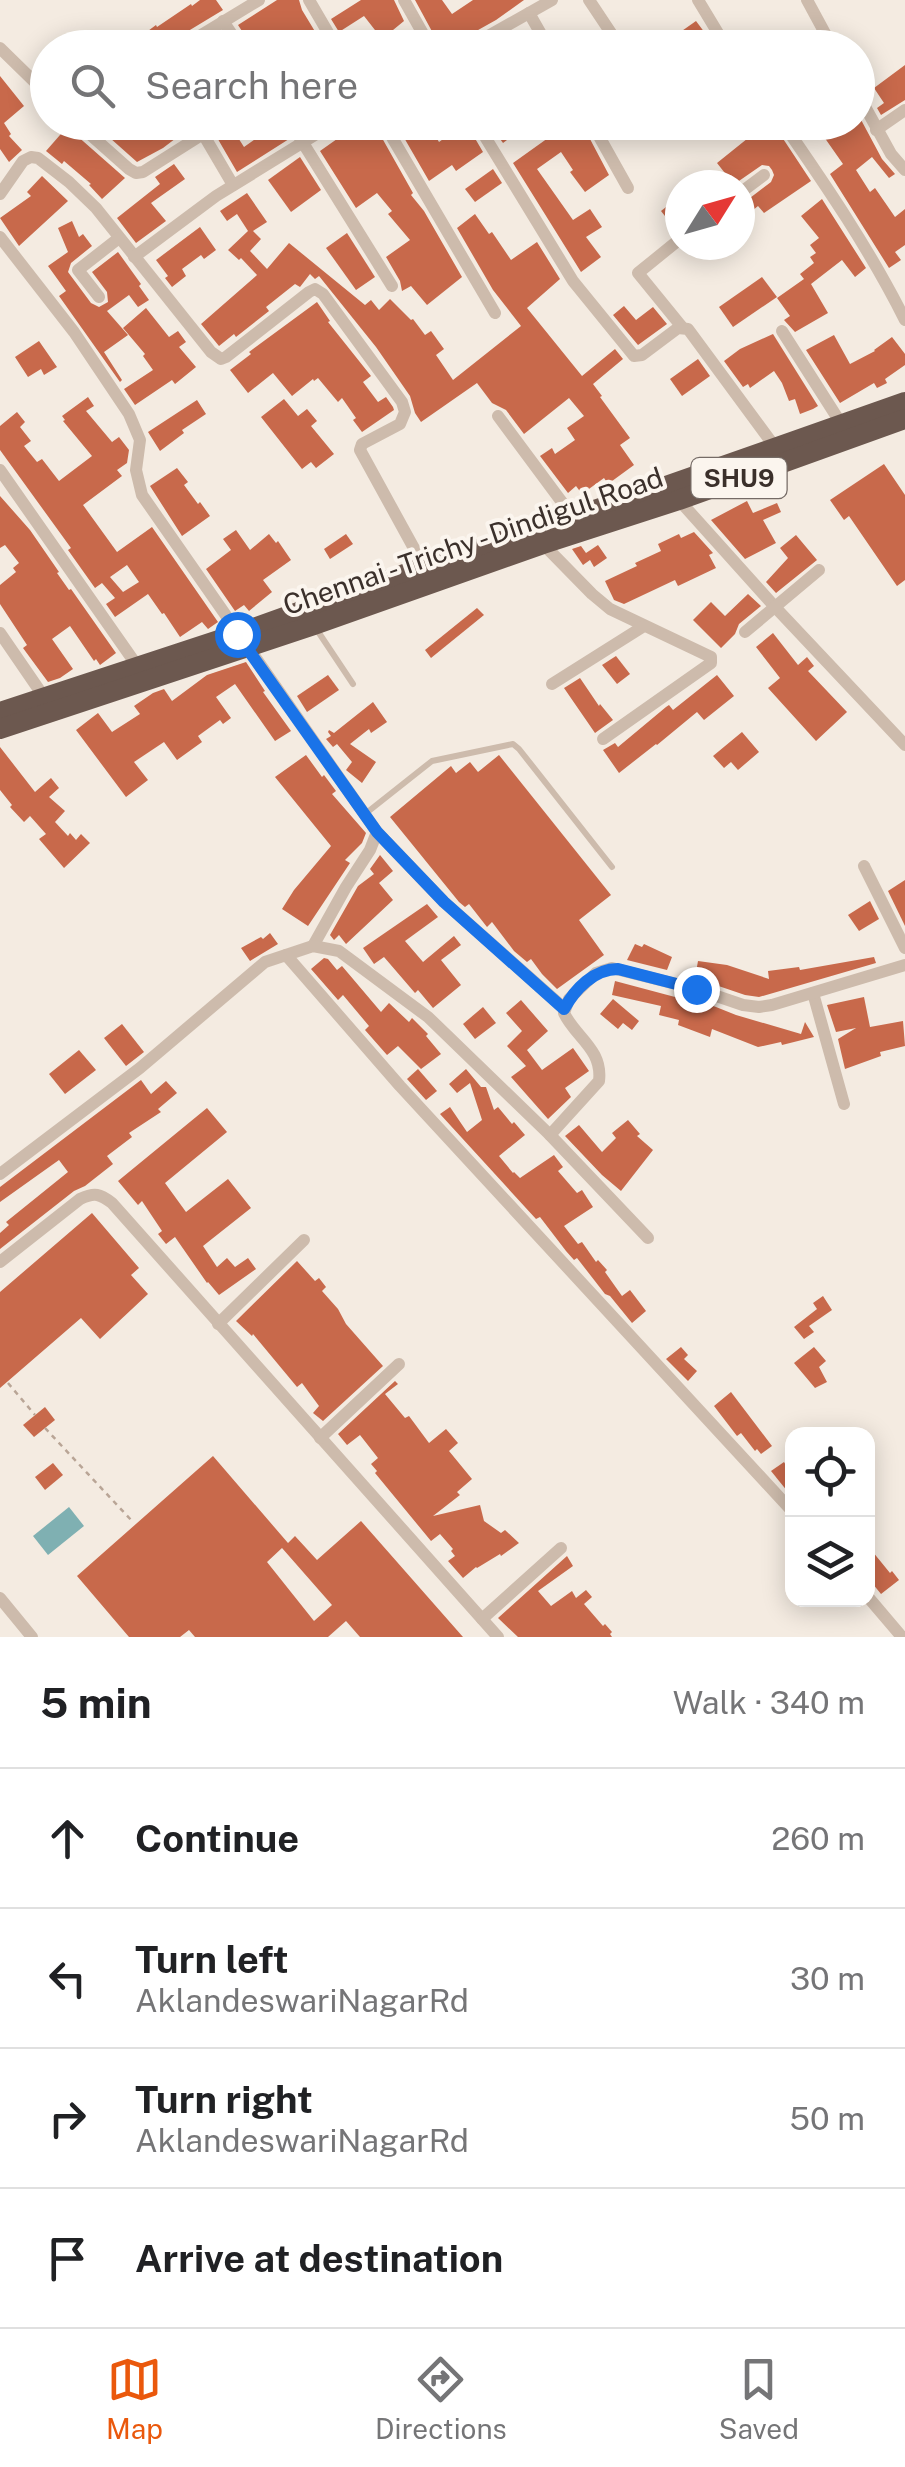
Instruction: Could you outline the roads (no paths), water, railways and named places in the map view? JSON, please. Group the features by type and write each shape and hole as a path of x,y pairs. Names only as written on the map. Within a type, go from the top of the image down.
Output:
{"highway":[{"name":"Chennai - Trichy - Dindigul Road","path":"673,493 776,448 905,402"},
{"name":"Chennai - Trichy - Dindigul Road","path":"0,730 428,574 905,419"},
{"name":"Chennai - Trichy - Dindigul Road","path":"0,712 138,667 314,625 428,574"}],"street":[{"path":"209,30 259,0"},
{"path":"308,0 327,30"},
{"path":"404,0 421,30"},
{"path":"499,30 552,0"},
{"path":"589,0 609,30"},
{"path":"698,0 716,30"},
{"path":"808,0 824,30"},
{"path":"529,13 538,30"},
{"path":"223,21 229,30"},
{"path":"0,48 30,77"},
{"path":"905,110 876,130 905,170"},
{"path":"96,140 136,172 144,172 184,140"},
{"path":"206,140 232,185"},
{"path":"134,257 232,185 306,140"},
{"path":"394,140 495,313"},
{"path":"487,140 573,281 634,356 644,354 682,327"},
{"path":"601,140 628,188"},
{"path":"794,140 850,221 905,320"},
{"path":"303,142 392,286"},
{"path":"0,194 23,161 38,158 82,195 211,352 221,359 312,290 324,294 402,402 405,412 400,424 362,444 360,450 428,574"},
{"path":"755,181 764,174"},
{"path":"0,237 74,332 129,414 140,440 136,470 142,495 364,815 444,902 564,1009 568,1020 586,1040 600,1073 599,1082 550,1134"},
{"path":"99,297 78,270 120,238"},
{"path":"665,252 638,274 690,332 776,448"},
{"path":"782,331 842,424"},
{"path":"498,416 558,532 601,602 710,656 712,662 603,739"},
{"path":"0,470 138,667"},
{"path":"673,493 905,745"},
{"path":"745,632 820,570"},
{"path":"552,684 644,626"},
{"path":"0,633 44,697"},
{"path":"0,1174 140,1068 265,962 290,960 309,947 370,850 377,832"},
{"path":"864,866 905,948"},
{"path":"309,947 339,951 351,958 428,1017 550,1134 648,1238"},
{"path":"290,960 400,1086 785,1502"},
{"path":"564,1009 596,973 612,968 758,1007 905,966"},
{"path":"813,993 844,1104"},
{"path":"0,1262 80,1199 92,1193 112,1203 498,1637"},
{"path":"218,1324 304,1240"},
{"path":"320,1438 399,1364"},
{"path":"482,1620 561,1548"},
{"path":"0,1598 32,1637"},
{"path":"875,1605 902,1637"}],"lane":[{"path":"314,625 353,684"},
{"path":"364,815 432,761 513,744 612,867"}],"water":[{"path":"69,1507 84,1526 48,1555 33,1536"}]}
